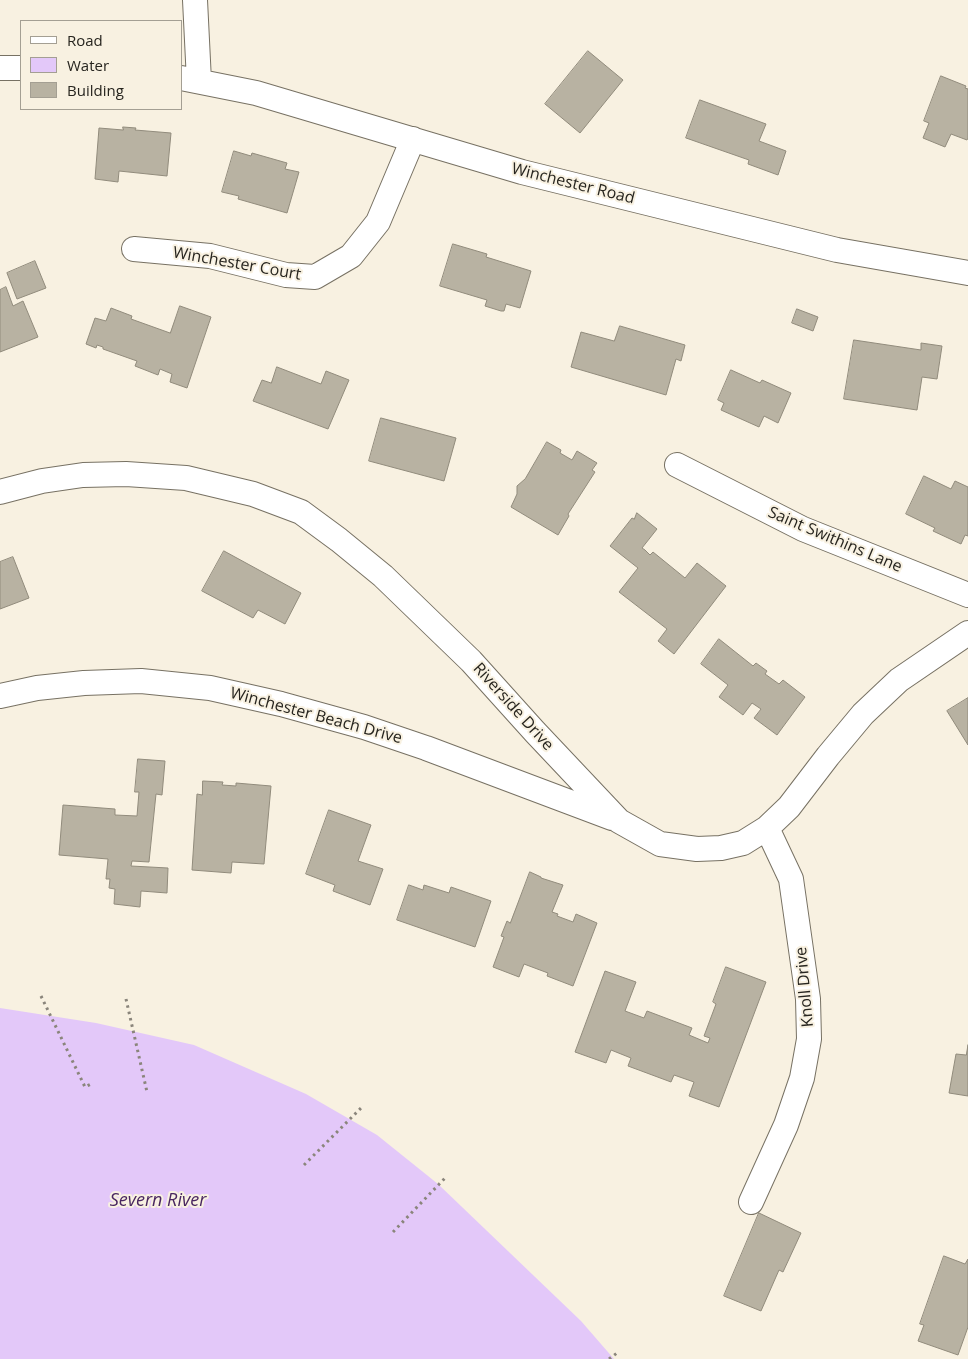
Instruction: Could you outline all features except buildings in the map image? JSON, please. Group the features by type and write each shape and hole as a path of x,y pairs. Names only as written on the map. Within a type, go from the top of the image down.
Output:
{"street":[{"path":"190,80 195,0"},
{"path":"0,68 20,68"},
{"name":"Winchester Road","path":"190,80 256,93 522,172 838,250 968,273"},
{"name":"Winchester Court","path":"134,249 210,256 286,274 315,276 351,256 378,222 413,139"},
{"name":"Saint Swithins Lane","path":"677,464 803,530 968,595"},
{"name":"Riverside Drive","path":"0,492 42,481 84,475 143,475 186,478 253,494 301,512 383,576 471,661 619,821 660,844 697,849 720,848 743,842 767,828 789,807 863,714 899,680 968,633"},
{"name":"Winchester Beach Drive","path":"0,696 37,688 84,683 141,681 210,688 281,704 364,727 426,748 619,821"},
{"name":"Knoll Drive","path":"751,1202 786,1125 799,1088 808,1039 808,999 791,879 767,828"}],"path":[{"path":"41,996 85,1087 93,1083"},
{"path":"126,999 147,1092"},
{"path":"304,1165 363,1106"},
{"path":"393,1232 447,1176"},
{"path":"609,1359 616,1353"}],"water":[{"name":"Severn River","path":"0,1008 96,1023 194,1045 306,1094 377,1135 438,1184 581,1321 614,1359 0,1359"}]}
